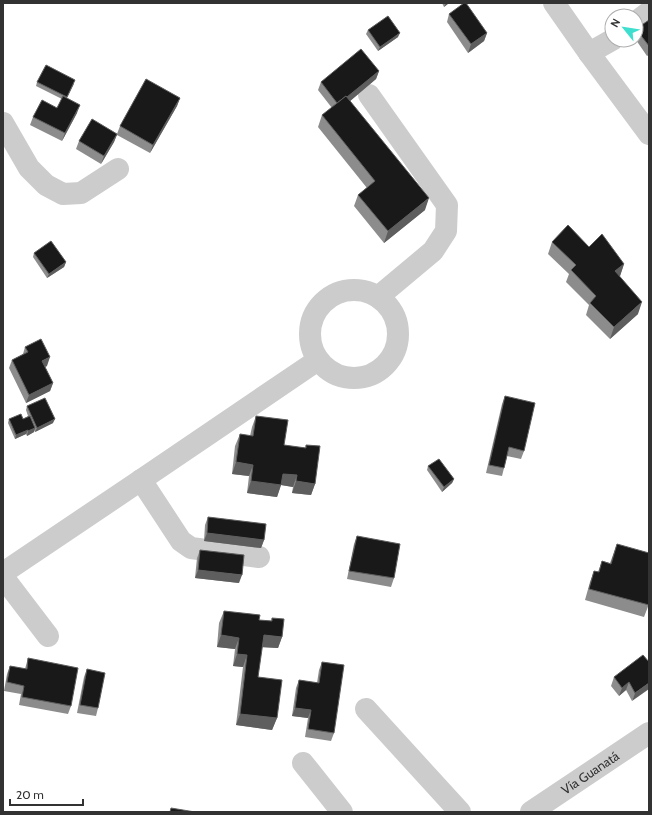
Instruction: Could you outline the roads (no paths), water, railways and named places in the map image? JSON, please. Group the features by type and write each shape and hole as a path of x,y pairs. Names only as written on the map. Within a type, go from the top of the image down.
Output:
{"street":[{"path":"554,3 649,134"},
{"path":"589,53 604,45"},
{"path":"369,95 446,204 446,230 433,251 378,297"},
{"path":"3,123 29,168 46,185 63,194 81,193 118,169"},
{"path":"362,290 386,302 396,319 398,338 396,348 392,356 379,371 361,378 351,378 333,373 318,360 311,344 310,327 317,310 329,298 336,293 344,291 362,290"},
{"path":"3,573 318,360"},
{"path":"141,480 181,540 192,548 259,557"},
{"path":"3,577 48,636"},
{"path":"366,709 460,812"},
{"name":"Vía Guanatá","path":"531,812 649,733"},
{"path":"303,763 342,812"}]}
